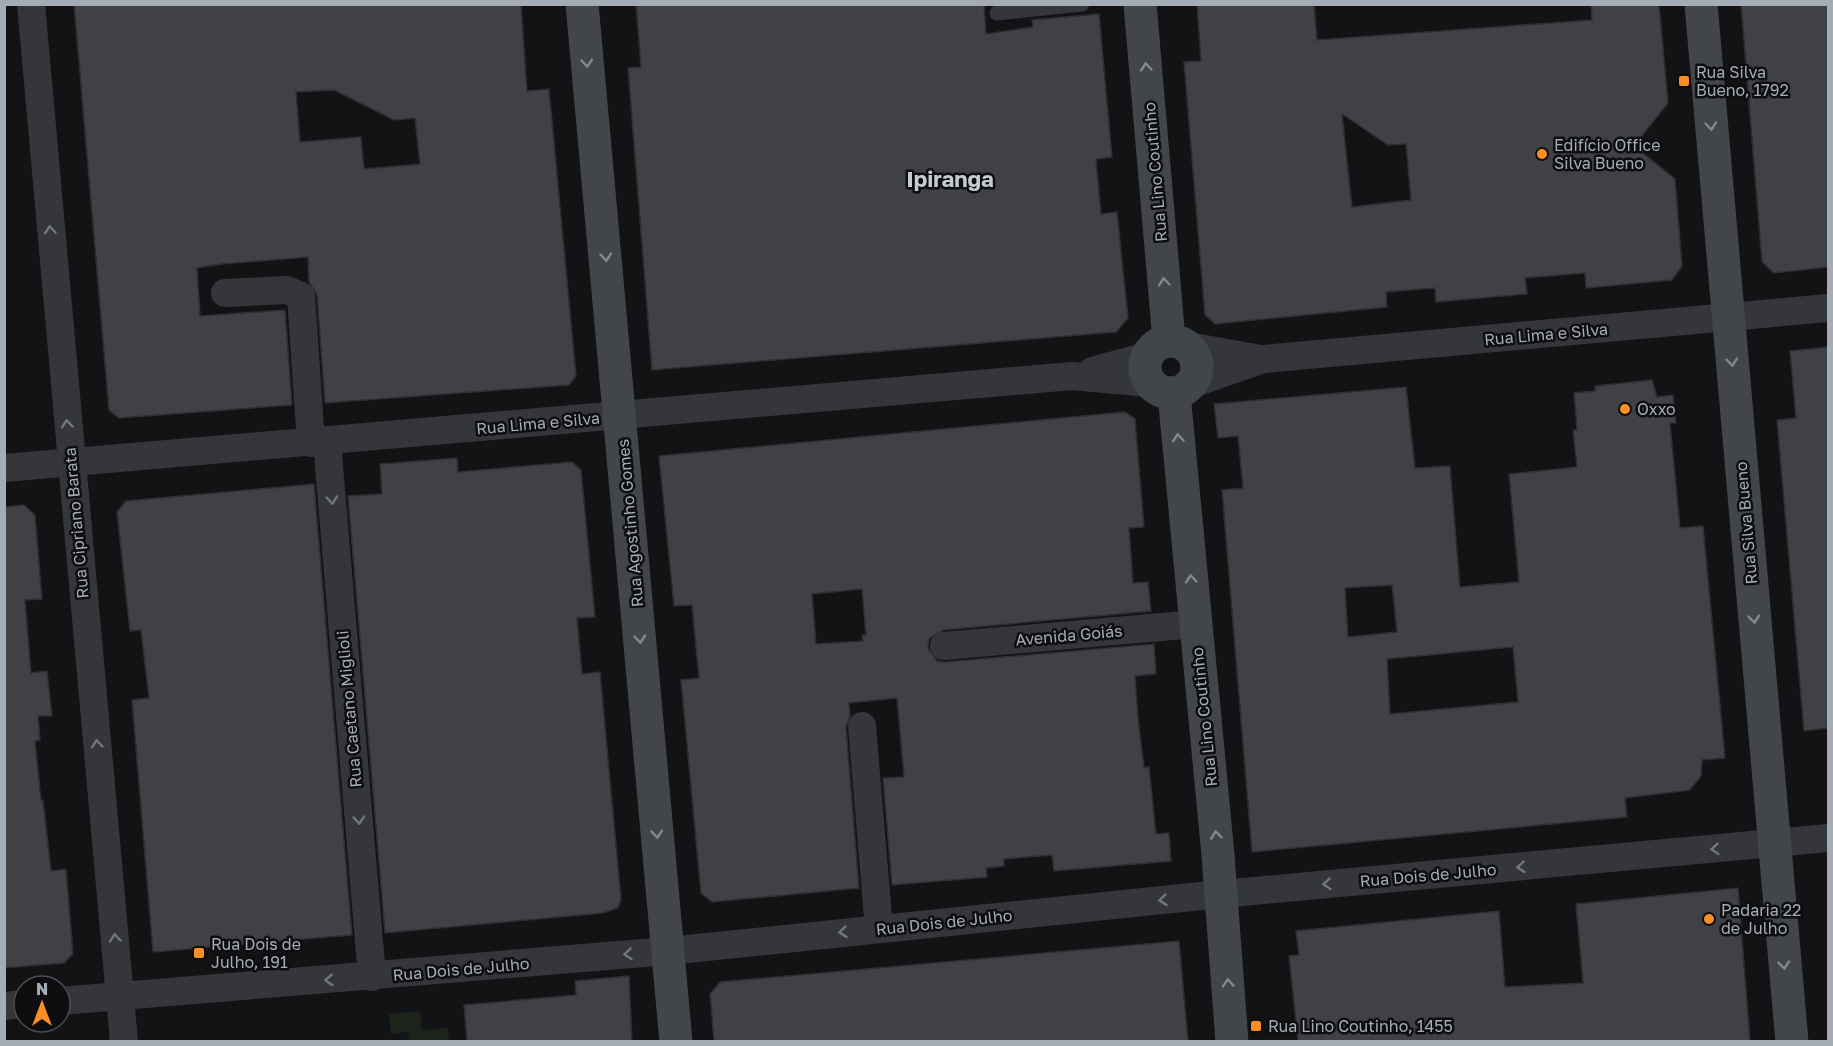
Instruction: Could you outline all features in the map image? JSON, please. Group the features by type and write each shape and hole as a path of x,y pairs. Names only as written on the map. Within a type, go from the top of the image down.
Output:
{"street":[{"name":"Rua Cipriano Barata","path":"31,4 70,462 124,1041"},
{"name":"Rua Agostinho Gomes","path":"582,4 676,1041"},
{"name":"Rua Lino Coutinho","path":"1140,4 1170,367 1221,894 1232,1041"},
{"name":"Rua Silva Bueno","path":"1701,4 1792,1041"},
{"name":"Rua Caetano Miglioli","path":"225,293 287,290 301,296 319,442 372,977"},
{"name":"Rua Lima e Silva","path":"4,468 1828,308"},
{"name":"Avenida Goiás","path":"944,646 1195,624"},
{"path":"862,726 879,929"},
{"name":"Rua Dois de Julho","path":"72,1000 668,951 1221,894 1828,838"}],"lane":[{"path":"997,13 1082,4"}],"shaded area":[{"path":"420,1011 422,1030 448,1028 449,1041 409,1041 408,1032 391,1034 389,1014"}],"building":[{"path":"74,4 521,4 527,91 549,89 576,376 569,385 325,403 317,295 309,282 308,257 197,268 200,316 285,310 292,405 119,418 109,410","holes":["334,90 394,120 415,118 420,164 364,169 361,137 300,142 296,92"]},
{"path":"636,4 984,4 986,34 1033,27 1032,20 1099,14 1112,157 1096,159 1101,214 1117,212 1128,318 1116,332 652,370 628,68 641,67"},
{"path":"1197,4 1314,4 1317,40 1592,20 1591,4 1659,4 1668,103 1634,146 1675,179 1682,266 1672,280 1586,288 1585,273 1525,278 1527,294 1436,302 1435,288 1386,292 1387,307 1215,324 1205,315 1184,62 1201,61","holes":["1342,114 1388,145 1406,144 1411,200 1352,207"]},
{"path":"1741,4 1828,4 1828,267 1774,273 1762,262"},
{"path":"1828,347 1828,728 1804,731 1777,420 1796,418 1790,351"},
{"path":"1652,380 1657,397 1673,395 1676,423 1670,423 1680,528 1703,526 1725,758 1702,760 1701,776 1690,790 1625,798 1627,817 1252,852 1222,490 1243,488 1238,436 1218,438 1214,404 1406,387 1415,468 1450,466 1460,587 1519,582 1509,474 1577,467 1573,430 1577,430 1574,393 1595,391 1595,386","holes":["1392,585 1397,632 1348,637 1345,588","1513,647 1518,702 1390,714 1387,659"]},
{"path":"1125,412 1135,419 1144,527 1129,528 1133,583 1148,582 1151,611 943,630 929,639 928,648 937,661 945,662 1154,644 1156,674 1135,676 1138,718 1144,768 1149,767 1156,834 1169,833 1171,861 1054,871 1052,855 1004,859 1004,866 986,868 987,877 892,885 883,778 904,777 897,698 849,703 850,716 846,727 859,888 712,902 701,893 681,680 699,678 692,605 674,606 659,456","holes":["862,589 866,635 862,635 863,641 816,644 812,594"]},
{"path":"457,458 458,472 572,462 581,470 595,617 577,618 582,674 600,672 621,899 618,908 603,913 385,933 348,496 382,494 380,464"},
{"path":"314,484 352,935 153,952 132,700 149,698 141,630 130,631 117,512 126,501"},
{"path":"24,505 35,515 42,599 25,600 31,673 47,671 52,716 38,716 40,740 35,741 41,800 43,800 51,871 66,869 73,954 64,963 4,968 4,507"},
{"path":"1738,888 1750,1041 1298,1041 1289,956 1299,955 1296,931 1499,911 1505,987 1583,983 1576,904"},
{"path":"1179,941 1188,1041 714,1041 710,994 720,982"},
{"path":"629,976 632,1041 467,1041 464,1005 576,995 575,981"}],"place":[{"name":"Rua Silva Bueno, 1792","path":"1684,81"},
{"name":"Edifício Office Silva Bueno","path":"1542,154"},
{"name":"Oxxo","path":"1625,409"},
{"name":"Padaria 22 de Julho","path":"1709,919"},
{"name":"Rua Dois de Julho, 191","path":"199,953"},
{"name":"Rua Lino Coutinho, 1455","path":"1256,1026"}],"district":[{"name":"Ipiranga","path":"950,178"}]}
